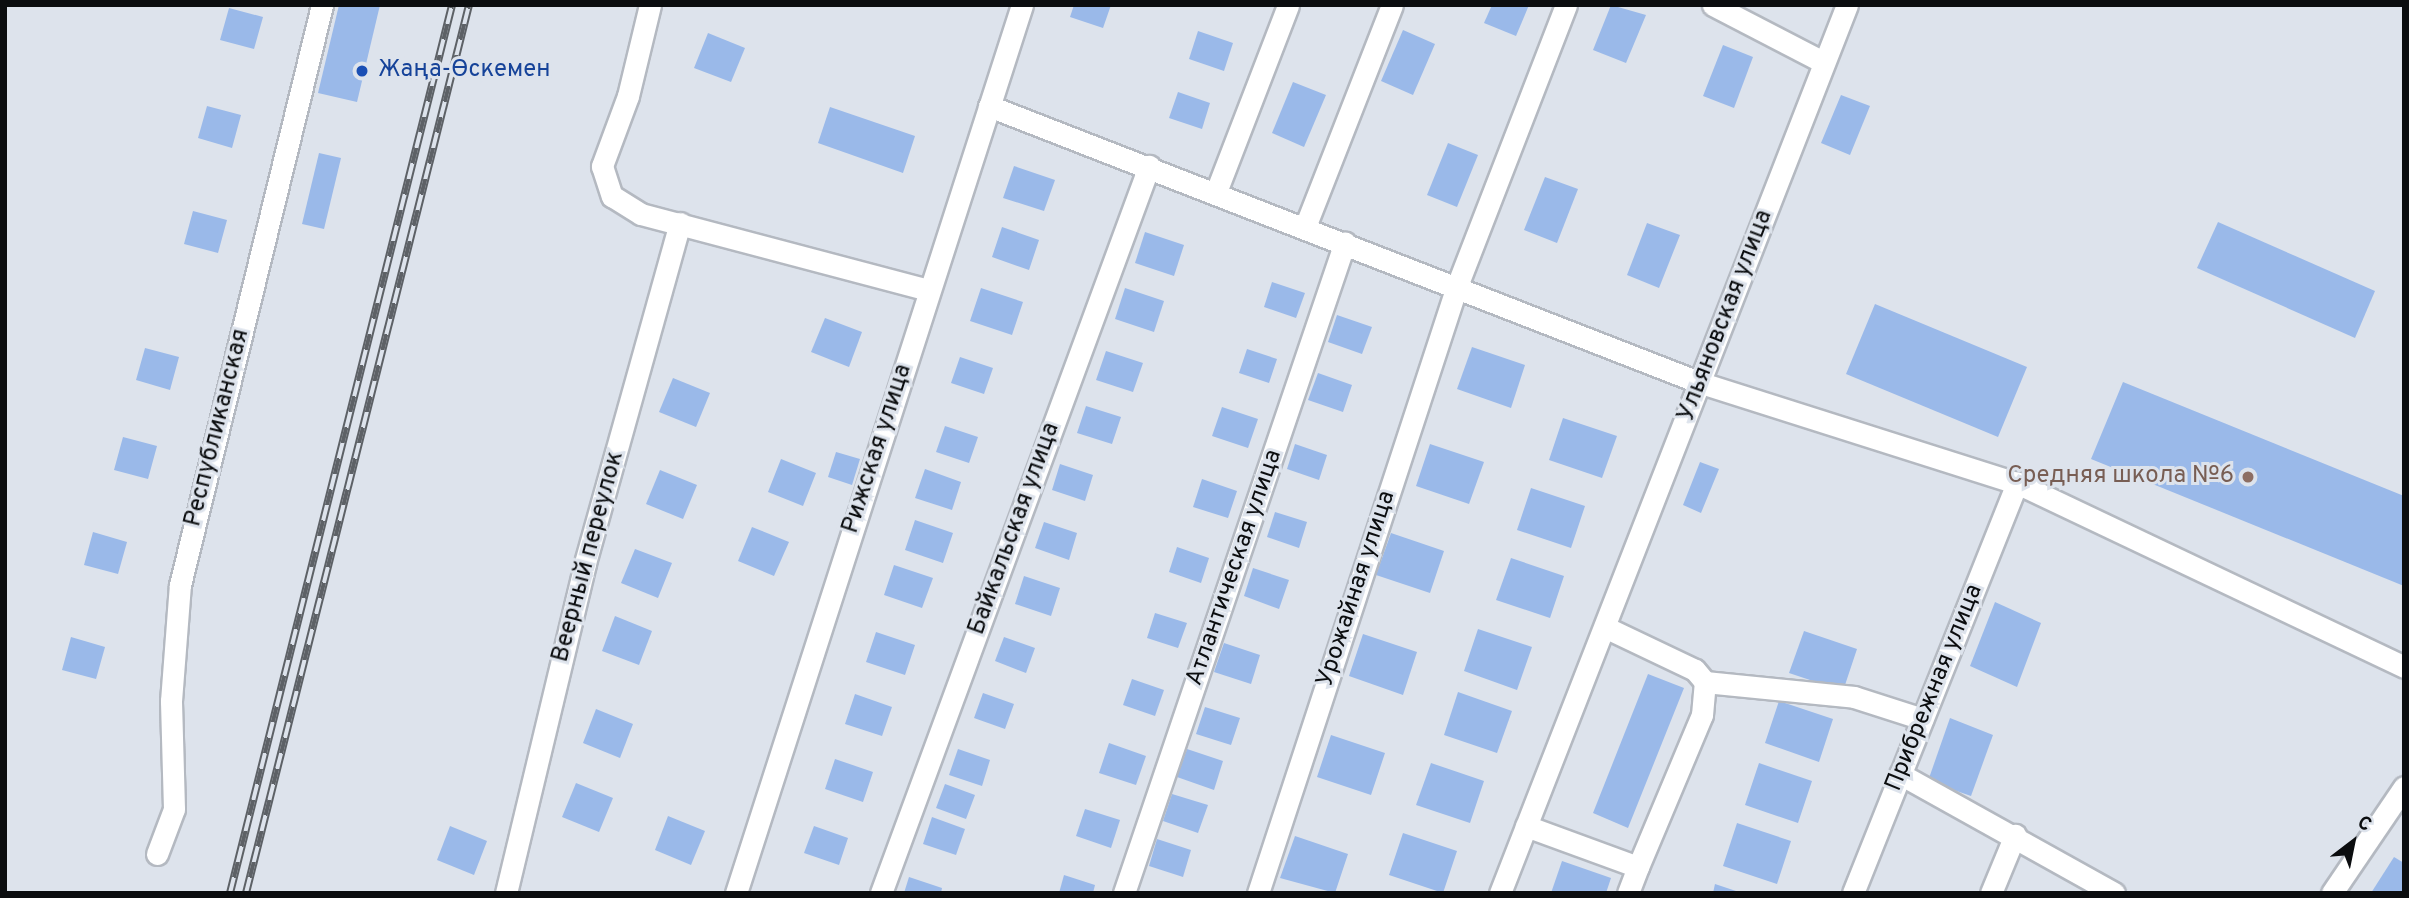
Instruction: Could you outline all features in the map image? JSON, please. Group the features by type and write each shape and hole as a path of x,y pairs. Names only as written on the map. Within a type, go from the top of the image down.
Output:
{"street":[{"name":"Республиканская","path":"157,854 174,808 171,701 180,585 322,5"},
{"path":"650,5 628,96 602,166 612,196 640,214 929,290"},
{"name":"Рижская улица","path":"736,893 1022,5"},
{"path":"1216,192 1288,5"},
{"path":"1305,227 1392,5"},
{"path":"1457,286 1566,5"},
{"path":"1713,5 1823,62"},
{"name":"Ульяновская улица","path":"1500,893 1847,5"},
{"path":"989,106 1345,242 1701,383 2017,484 2404,667"},
{"name":"Байкальская улица","path":"881,893 1149,166"},
{"name":"Веерный переулок","path":"506,893 585,563 680,223"},
{"name":"Атлантическая улица","path":"1124,893 1345,242"},
{"name":"Урожайная улица","path":"1258,893 1457,286"},
{"name":"Прибрежная улица","path":"1853,893 2017,484"},
{"path":"1605,627 1695,670 1705,682 1854,697 1923,719"},
{"path":"1628,893 1702,715 1705,682"},
{"path":"1900,774 2015,835 2114,893"},
{"path":"2332,893 2404,787"},
{"path":"1526,827 1638,867"},
{"path":"1991,893 2015,835"}],"building":[{"path":"339,5 380,5 357,102 318,93"},
{"path":"1074,5 1111,5 1103,28 1070,17"},
{"path":"1492,5 1529,5 1516,36 1484,23"},
{"path":"1611,5 1646,15 1626,63 1593,50"},
{"path":"229,8 263,17 254,49 220,40"},
{"path":"1403,30 1435,44 1413,95 1381,81"},
{"path":"1198,31 1233,43 1224,71 1189,59"},
{"path":"708,33 745,48 731,82 694,68"},
{"path":"1723,45 1753,57 1734,108 1703,96"},
{"path":"1293,82 1326,95 1304,147 1272,133"},
{"path":"1178,92 1210,103 1202,129 1169,118"},
{"path":"1841,95 1870,106 1850,155 1821,143"},
{"path":"207,106 241,115 232,148 198,138"},
{"path":"830,107 915,136 903,173 818,143"},
{"path":"1448,143 1478,155 1457,207 1427,195"},
{"path":"319,153 341,158 324,229 302,224"},
{"path":"1014,166 1055,180 1044,211 1003,198"},
{"path":"1545,177 1578,189 1557,243 1524,230"},
{"path":"193,211 227,220 218,253 184,244"},
{"path":"2218,222 2375,291 2355,338 2197,268"},
{"path":"1647,223 1680,235 1659,288 1627,275"},
{"path":"1002,227 1039,240 1029,270 992,257"},
{"path":"1145,232 1184,245 1174,276 1135,263"},
{"path":"1272,282 1305,293 1296,318 1264,307"},
{"path":"981,288 1023,302 1012,335 970,321"},
{"path":"1125,288 1164,301 1154,332 1115,319"},
{"path":"1875,304 2027,367 1998,437 1846,374"},
{"path":"1337,315 1372,327 1362,354 1328,342"},
{"path":"825,318 862,332 849,367 811,352"},
{"path":"1472,347 1525,365 1511,408 1457,389"},
{"path":"145,348 179,357 170,390 136,380"},
{"path":"1247,349 1277,359 1269,383 1239,373"},
{"path":"1106,351 1143,363 1133,392 1096,380"},
{"path":"960,357 993,368 984,394 951,383"},
{"path":"1318,373 1352,385 1343,412 1308,400"},
{"path":"673,378 710,393 696,427 659,412"},
{"name":"Средняя школа №6","path":"2123,382 2404,496 2404,586 2091,459"},
{"path":"1086,406 1121,417 1112,444 1077,433"},
{"path":"1222,407 1258,419 1248,448 1212,436"},
{"path":"1563,418 1617,436 1602,478 1549,460"},
{"path":"945,426 978,437 969,463 936,452"},
{"path":"123,437 157,446 148,479 114,470"},
{"path":"1295,444 1327,455 1319,480 1287,469"},
{"path":"1430,444 1484,462 1469,504 1416,486"},
{"path":"836,452 860,459 852,485 828,477"},
{"path":"781,459 816,473 803,506 768,492"},
{"path":"1700,462 1719,469 1701,513 1683,505"},
{"path":"1060,464 1093,475 1085,501 1052,490"},
{"path":"925,469 961,482 952,510 915,498"},
{"path":"660,470 697,485 683,519 646,504"},
{"path":"1202,479 1237,491 1228,518 1193,507"},
{"path":"1531,488 1585,506 1571,548 1517,530"},
{"path":"1275,512 1307,522 1299,548 1267,537"},
{"path":"915,520 953,533 943,563 905,550"},
{"path":"1044,522 1077,533 1069,560 1035,548"},
{"path":"752,527 789,542 774,576 738,561"},
{"path":"93,532 127,542 118,574 84,565"},
{"path":"1391,533 1444,551 1430,593 1376,575"},
{"path":"1177,547 1209,558 1201,583 1169,572"},
{"path":"635,549 672,563 658,598 621,583"},
{"path":"1511,558 1564,576 1550,618 1496,600"},
{"path":"894,565 933,578 922,608 884,595"},
{"path":"1253,568 1289,580 1279,609 1244,596"},
{"path":"1024,576 1060,588 1051,616 1015,604"},
{"path":"1995,602 2041,623 2017,687 1970,666"},
{"path":"1155,613 1187,623 1178,648 1147,638"},
{"path":"615,616 652,631 639,665 602,651"},
{"path":"1478,629 1532,647 1517,690 1464,671"},
{"path":"1804,631 1857,649 1843,691 1789,673"},
{"path":"876,632 915,645 905,675 866,662"},
{"path":"1363,634 1417,652 1403,695 1349,676"},
{"path":"71,637 105,647 96,679 62,670"},
{"path":"1004,637 1035,648 1026,673 995,661"},
{"path":"1224,643 1260,655 1251,684 1214,672"},
{"path":"1648,674 1684,688 1628,828 1593,813"},
{"path":"1132,679 1164,690 1155,716 1123,705"},
{"path":"1458,692 1512,711 1497,753 1444,735"},
{"path":"983,693 1014,704 1005,729 974,718"},
{"path":"855,694 892,707 882,736 845,724"},
{"path":"1779,701 1833,719 1819,762 1765,743"},
{"path":"1205,707 1240,718 1231,745 1196,734"},
{"path":"596,709 633,724 620,758 583,743"},
{"path":"1950,718 1993,735 1971,796 1928,781"},
{"path":"1331,735 1385,753 1371,795 1317,777"},
{"path":"1109,743 1146,756 1136,785 1099,773"},
{"path":"958,749 990,760 982,786 949,775"},
{"path":"1187,749 1223,761 1214,790 1177,777"},
{"path":"835,759 873,772 863,802 825,789"},
{"path":"1431,763 1484,781 1470,823 1416,805"},
{"path":"1759,763 1812,781 1798,823 1745,805"},
{"path":"576,783 613,798 599,832 562,817"},
{"path":"945,784 975,795 966,819 936,808"},
{"path":"1172,794 1208,805 1198,833 1163,821"},
{"path":"1085,809 1120,820 1111,848 1076,836"},
{"path":"668,816 705,831 691,865 655,850"},
{"path":"932,817 965,829 956,855 923,844"},
{"path":"1737,823 1791,841 1777,884 1723,866"},
{"path":"450,826 487,841 474,875 437,860"},
{"path":"814,826 848,838 839,865 804,853"},
{"path":"1403,833 1457,851 1443,893 1389,875"},
{"path":"1295,836 1348,854 1335,893 1280,878"},
{"path":"1157,839 1191,850 1183,877 1149,866"},
{"path":"2394,857 2404,863 2404,893 2371,893"},
{"path":"1562,861 1611,878 1606,893 1551,893"},
{"path":"1064,875 1095,885 1093,893 1059,893"},
{"path":"909,877 942,888 941,893 904,893"},
{"path":"1715,884 1739,892 1739,893 1713,893"}],"railway":[{"path":"230,893 452,5"},
{"path":"246,893 469,5"}],"place":[{"name":"Жаңа-Өскемен","path":"362,71"},
{"name":"Средняя школа №6","path":"2248,477"}]}
